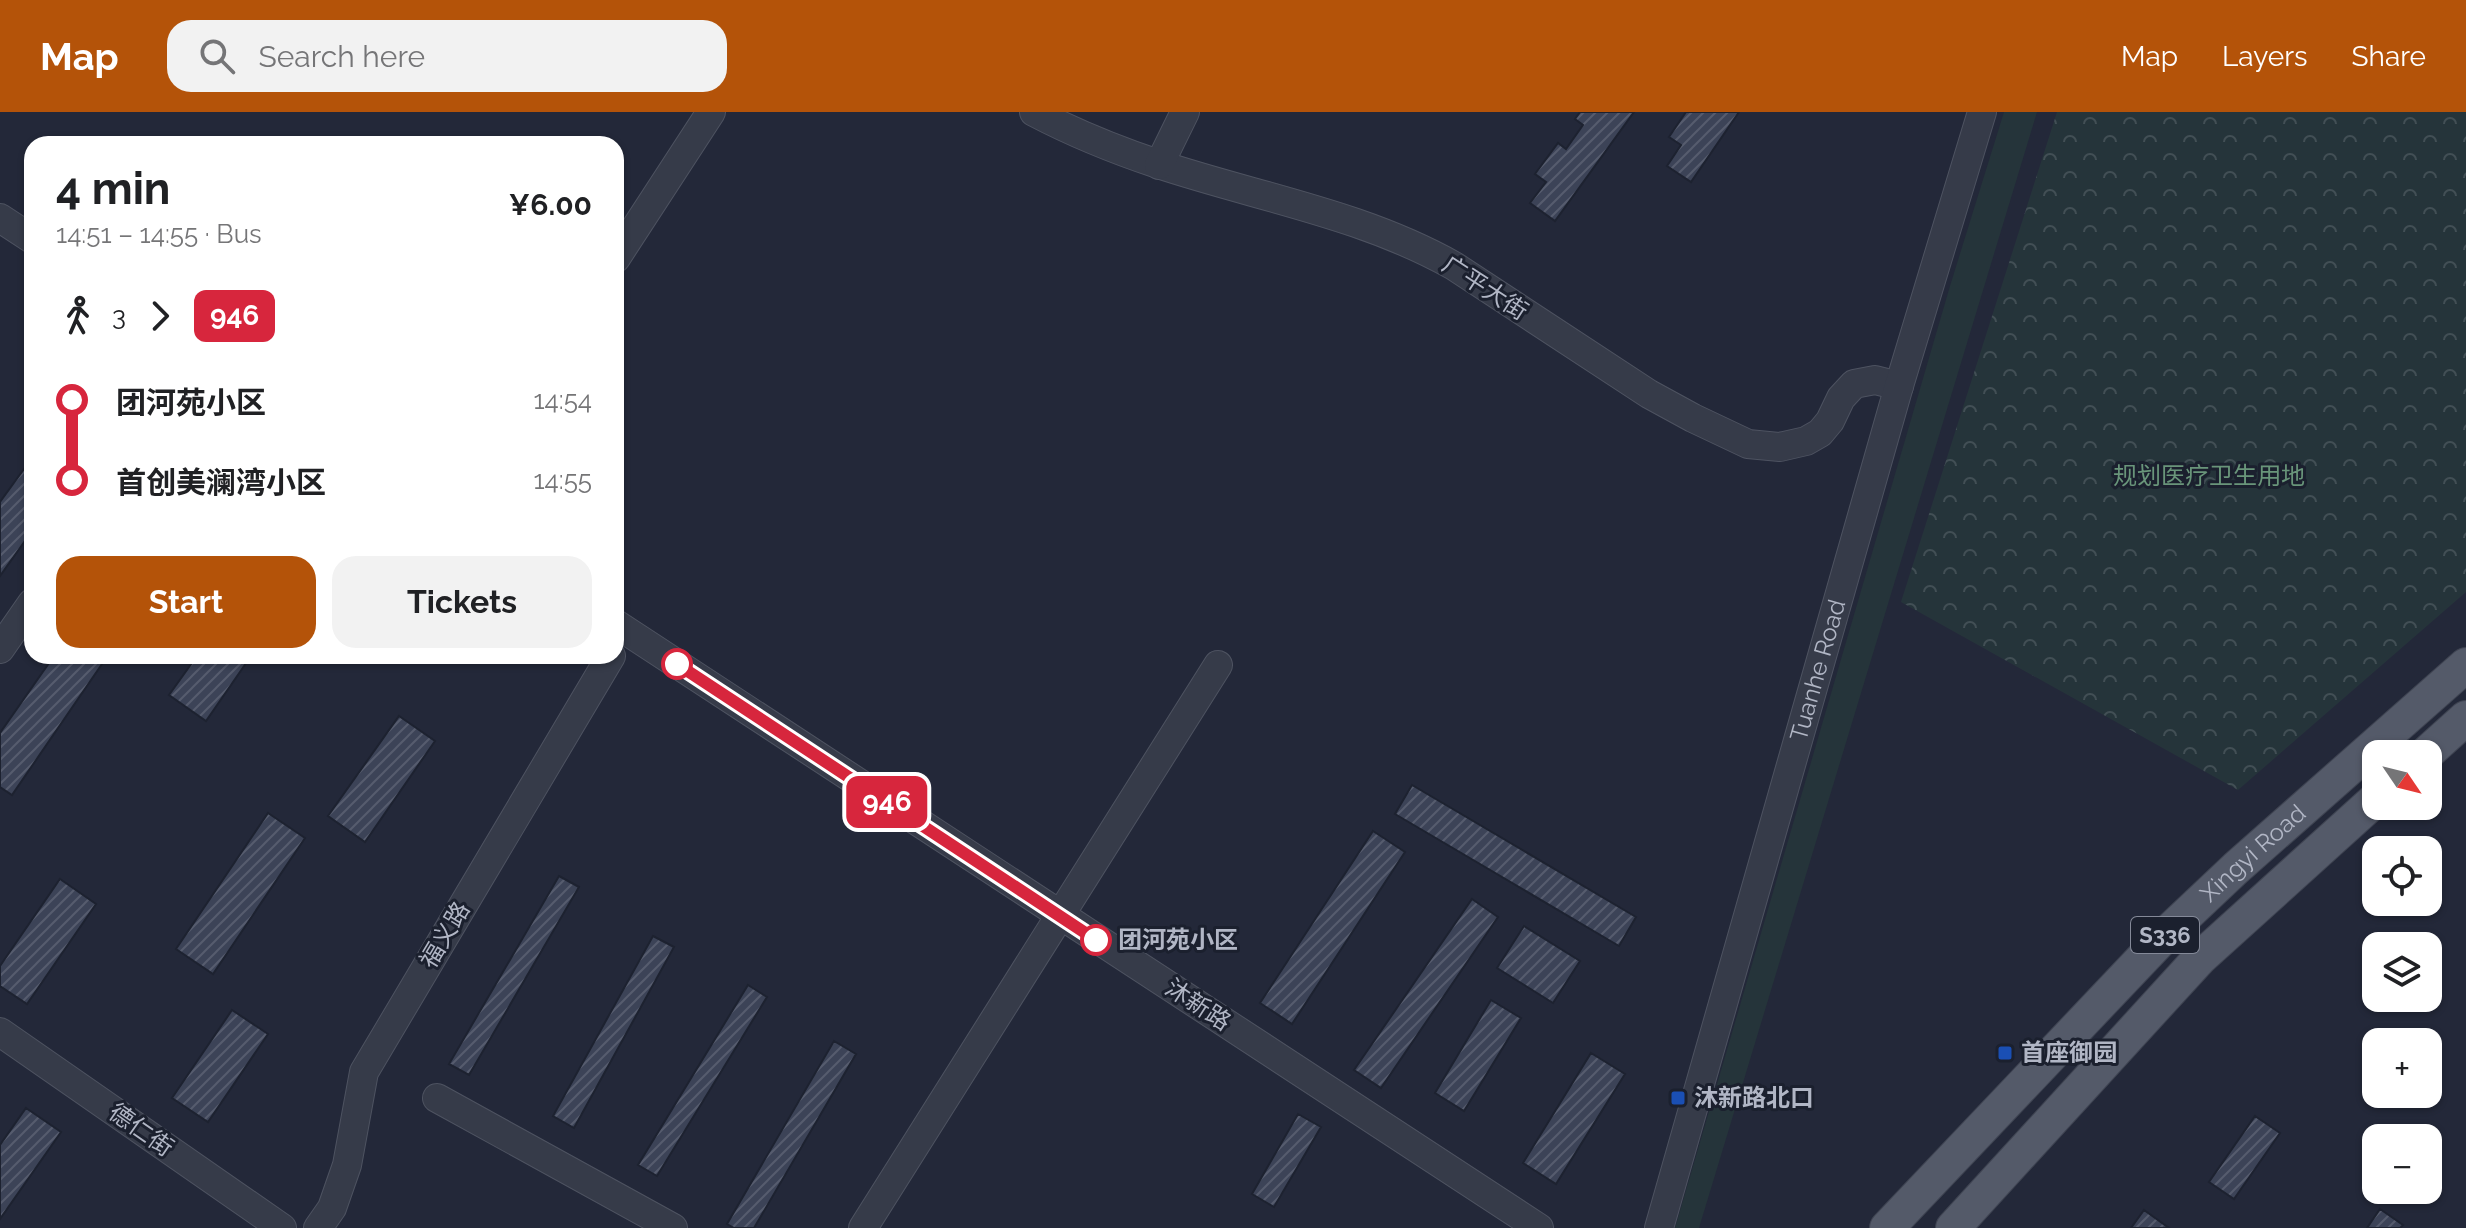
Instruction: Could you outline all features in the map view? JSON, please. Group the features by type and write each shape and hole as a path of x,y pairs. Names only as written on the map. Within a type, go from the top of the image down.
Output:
{"main road":[{"name":"Xingyi Road","path":"1887,1228 2165,935 2236,868 2466,665"},
{"path":"2442,740 2466,718"},
{"name":"Xingyi Road","path":"1953,1228 2199,959 2362,812"}],"street":[{"path":"624,246 711,112"},
{"name":"广平大街","path":"1034,112 1103,144 1159,165 1327,213 1425,250 1649,394 1748,444 1780,447 1813,437 1830,421 1841,398 1854,384 1875,380 1899,386"},
{"path":"1159,165 1185,112"},
{"name":"Tuanhe Road","path":"1659,1228 1899,386 1982,112"},
{"path":"0,218 24,234"},
{"path":"0,649 24,614"},
{"name":"沐新路","path":"624,637 1539,1228"},
{"name":"福义路","path":"318,1228 332,1208 347,1165 364,1072 606,664"},
{"path":"863,1228 1218,665"},
{"name":"德仁街","path":"0,1032 282,1228"},
{"path":"437,1098 673,1228"}],"green space":[{"path":"2004,112 2037,112 1699,1228 1675,1228 1950,286"},
{"name":"规划医疗卫生用地","path":"2057,112 2466,112 2466,592 2238,790 1901,602"}],"building":[{"path":"1580,112 1634,112 1555,221 1530,203 1546,182 1535,174 1558,143 1566,149 1583,125 1575,119"},
{"path":"1686,112 1739,112 1691,182 1667,166 1681,145 1669,137"},
{"path":"24,469 24,542 0,576 0,502"},
{"path":"48,664 102,664 12,795 0,787 0,733"},
{"path":"191,664 245,664 206,721 169,695"},
{"path":"399,716 435,741 365,842 328,816"},
{"path":"1412,785 1636,917 1619,946 1395,814"},
{"path":"268,813 305,838 213,974 176,949"},
{"path":"1373,831 1405,852 1292,1024 1260,1003"},
{"path":"559,876 579,887 469,1075 449,1064"},
{"path":"60,879 96,904 27,1004 0,986 0,966"},
{"path":"1472,899 1498,917 1381,1088 1354,1070"},
{"path":"1524,926 1580,961 1553,1003 1497,968"},
{"path":"653,936 674,947 574,1128 553,1116"},
{"path":"748,985 767,997 657,1176 638,1165"},
{"path":"1491,1000 1521,1018 1464,1111 1435,1093"},
{"path":"232,1010 268,1034 208,1122 172,1098"},
{"path":"834,1041 856,1054 754,1228 734,1228 727,1224"},
{"path":"1591,1053 1625,1074 1556,1184 1523,1163"},
{"path":"26,1108 61,1132 0,1219 0,1145"},
{"path":"1298,1114 1321,1127 1274,1207 1252,1194"},
{"path":"2255,1116 2280,1133 2234,1199 2209,1182"},
{"path":"2380,1209 2403,1225 2400,1228 2367,1228"},
{"path":"2144,1210 2169,1228 2131,1228"}],"bus line":[{"name":"946","path":"677,664 1096,940"}],"place":[{"name":"团河苑小区","path":"1096,940"},
{"name":"首座御园","path":"2005,1053"},
{"name":"沐新路北口","path":"1678,1098"}]}
